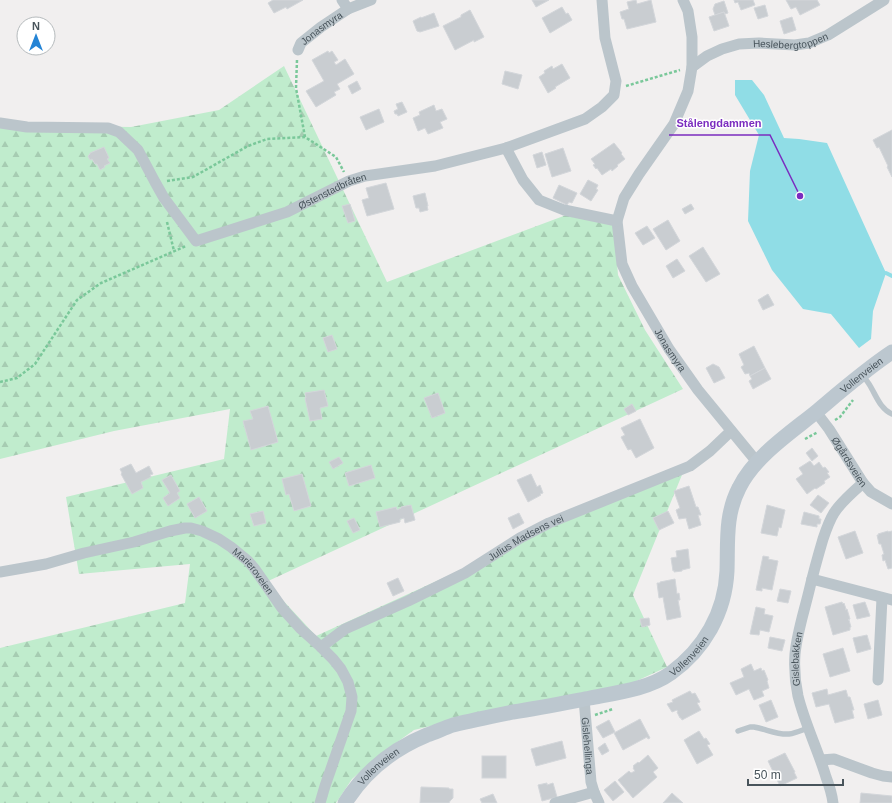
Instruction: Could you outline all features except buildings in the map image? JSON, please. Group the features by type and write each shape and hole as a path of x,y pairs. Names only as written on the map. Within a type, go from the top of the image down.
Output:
{"main road":[{"name":"Vollenveien","path":"345,803 360,782 374,768 391,754 421,737 441,729 463,723 632,690 661,679 682,665 696,651 718,615 727,575 729,520 736,493 743,480 757,462 778,443 862,374 892,352"}],"street":[{"name":"Jonasmyra","path":"298,50 301,43 345,4 371,0"},
{"path":"602,0 605,38 616,81 614,95"},
{"name":"Jonasmyra","path":"684,0 688,11 692,37 692,67 688,91 674,124 624,198 617,221 622,264 632,286 669,349 698,390 757,462"},
{"name":"Heslebergtoppen","path":"692,67 707,56 722,49 740,44 759,43 795,45 810,43 828,35 884,0"},
{"name":"Østenstadbråten","path":"196,241 287,212 349,181 365,176 435,166 506,148 585,119 602,107 614,95"},
{"path":"0,123 27,127 108,128 119,132 138,150 164,198 196,241"},
{"path":"506,148 523,180 539,200 564,210 617,221"},
{"name":"Øgårdsveien","path":"816,412 828,427 863,483 871,492 892,504"},
{"name":"Julius Madsens vei","path":"321,647 345,629 448,582 520,538 549,523 690,466 710,451 731,431"},
{"name":"Gislebakken","path":"834,803 821,760 808,728 798,696 794,668 795,654 798,635 812,579 827,527 833,514 863,483"},
{"name":"Marieroveien","path":"0,572 46,564 84,553 134,542 178,529 197,529 219,539 248,561 286,612 301,630 333,659 341,669 348,682 352,697 351,711 320,803"},
{"path":"812,579 887,599 878,680"},
{"name":"Gislehellinga","path":"584,699 591,782 599,803"},
{"path":"821,760 834,758 872,773 892,777"},
{"path":"555,803 594,792"}],"lane":[{"path":"862,374 882,408 888,413 892,414"},
{"path":"738,731 750,727 788,734 808,728"}],"path":[{"path":"298,50 296,88 305,137"},
{"path":"614,95 627,85 692,67"},
{"path":"155,182 193,177 248,146 267,139 305,137 336,158 349,181"},
{"path":"0,382 17,378 35,364 77,300 101,283 196,241"},
{"path":"800,443 828,427 840,417 853,400"},
{"path":"585,718 616,708"}],"green space":[{"path":"284,66 387,282 569,214 614,223 618,275 645,330 683,389 266,582 316,636 686,465 633,595 667,667 630,684 514,706 414,730 382,753 352,779 336,803 0,803 0,648 185,603 190,564 79,574 66,497 224,459 230,409 114,431 0,459 0,123 11,125 131,127 219,110"}],"water":[{"path":"735,80 752,80 764,95 784,138 827,143 886,273 873,311 871,339 859,348 831,314 803,309 772,270 748,221 750,171 759,135 735,95"}],"waterway":[{"path":"886,273 892,276"}],"place":[{"name":"Stålengdammen","path":"800,196"}]}
